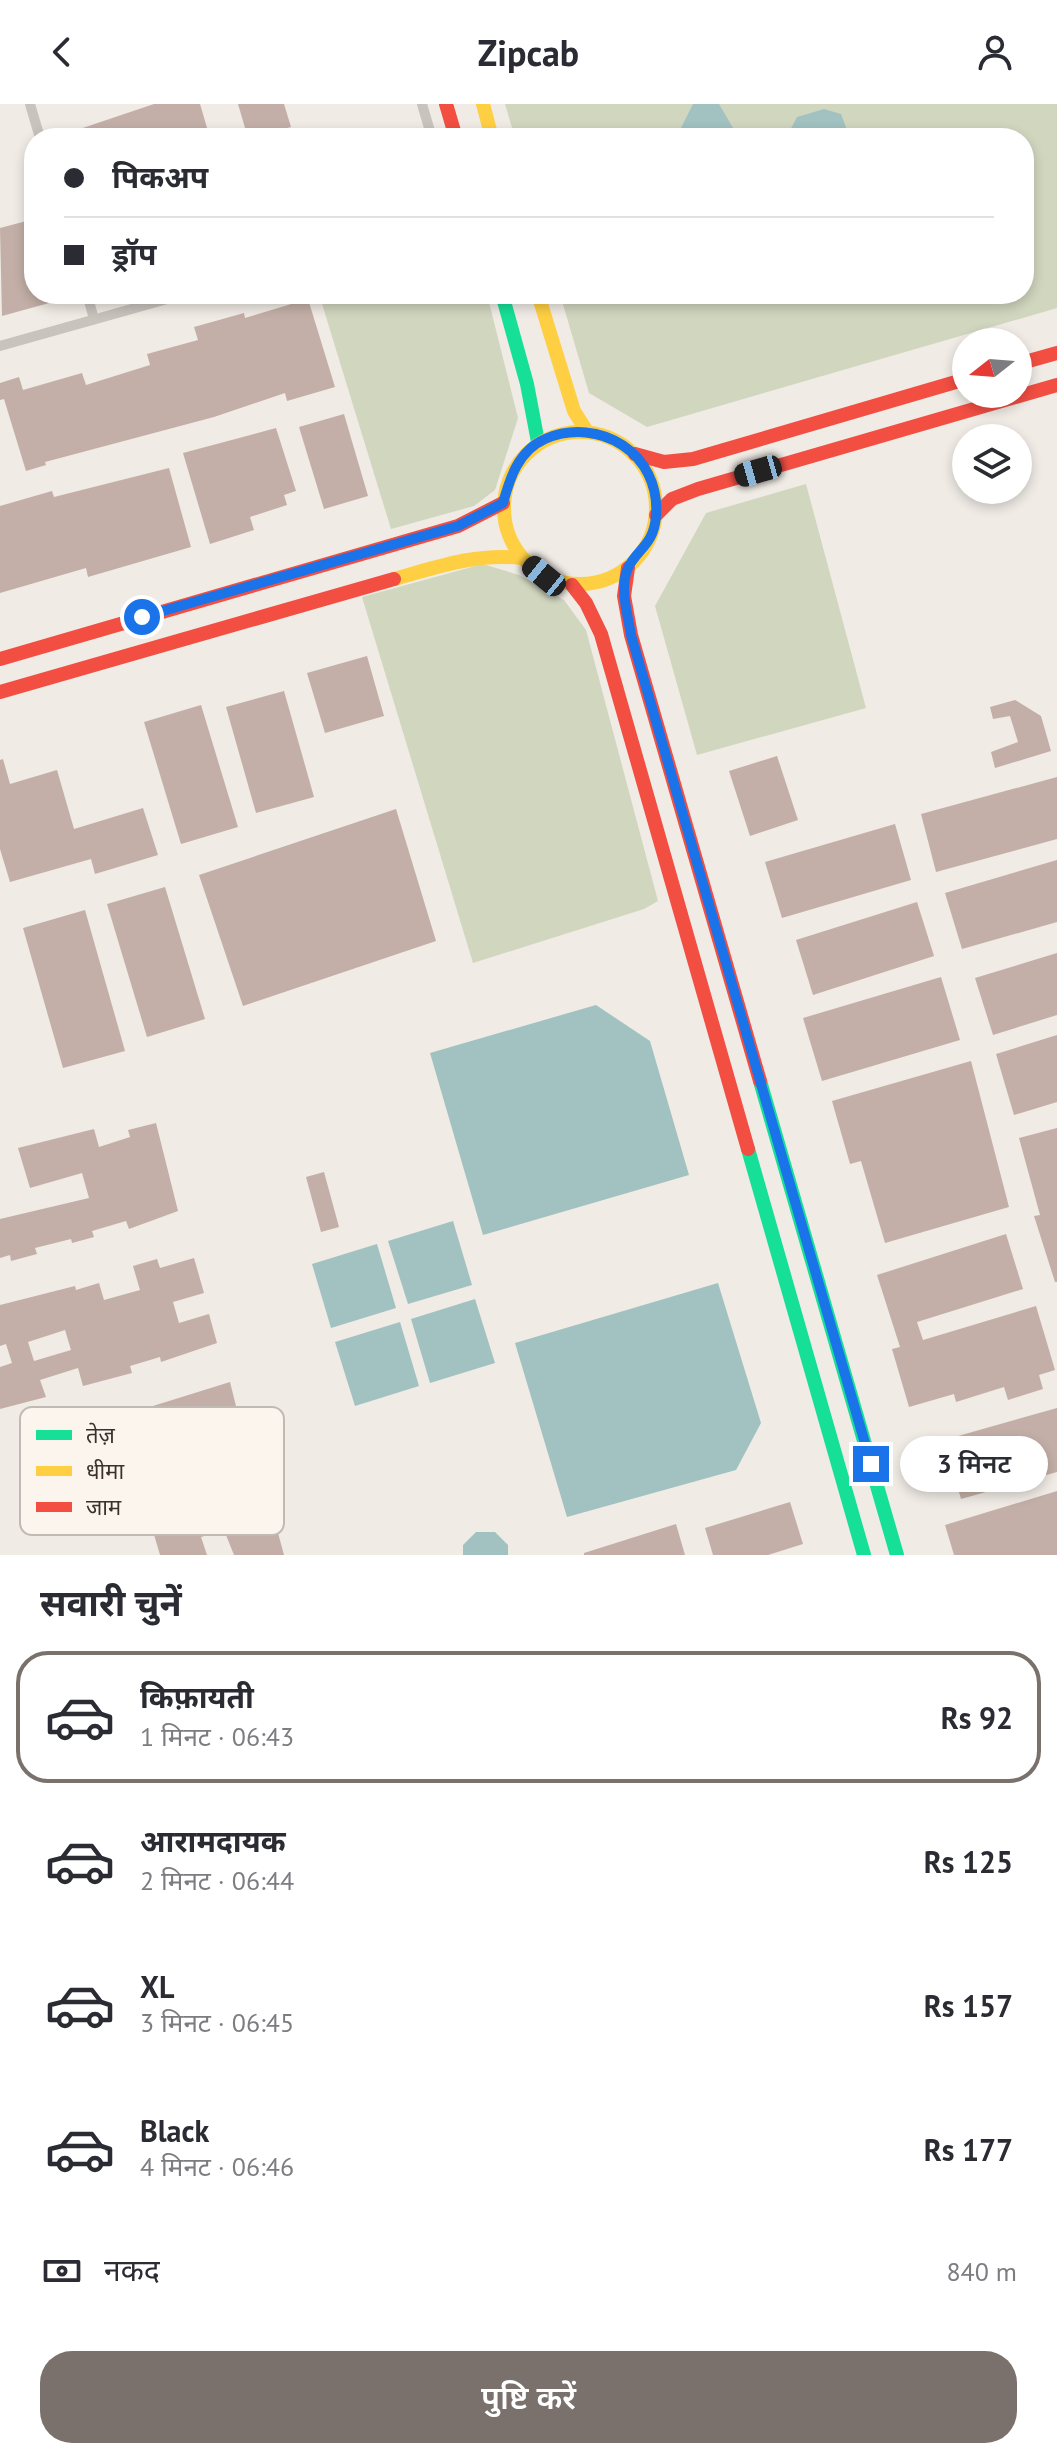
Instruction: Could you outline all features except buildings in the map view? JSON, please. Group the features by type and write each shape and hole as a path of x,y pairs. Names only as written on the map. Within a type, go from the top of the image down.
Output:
{"street":[{"path":"30,104 37,128"},
{"path":"422,104 429,128"},
{"path":"446,104 453,128"},
{"path":"483,104 489,128"},
{"path":"90,304 94,319"},
{"path":"0,346 149,304"},
{"path":"505,304 527,384 538,442"},
{"path":"541,304 574,411 586,430"},
{"path":"1032,360 1057,353"},
{"path":"635,454 664,462 693,459 952,383"},
{"path":"656,515 672,499 698,489 1057,385"},
{"path":"586,430 613,437 635,454 653,482 656,515 647,544 628,568 602,582 572,585 544,576 521,558 507,532 503,503 513,469 538,442 561,432 586,430"},
{"path":"0,659 458,526 503,503"},
{"path":"0,692 469,558 494,555 521,558"},
{"path":"628,568 624,596 631,635 897,1555"},
{"path":"572,585 586,603 601,634 864,1555"}],"green space":[{"path":"505,104 1057,104 1057,308 988,328 952,328 952,338 647,427 589,393 563,304 1034,304 1034,128 512,128"},
{"path":"322,304 490,304 518,418 495,490 474,506 391,529"},
{"path":"806,484 866,708 697,755 655,606 706,513"},
{"path":"483,564 519,575 564,600 586,630 658,901 644,909 473,963 362,597"}],"water":[{"path":"693,104 719,104 733,128 681,128"},
{"path":"824,109 841,114 846,128 791,128 797,117"},
{"path":"596,1005 650,1041 689,1175 483,1235 430,1053"},
{"path":"453,1221 472,1285 408,1304 388,1241"},
{"path":"377,1244 396,1308 331,1328 312,1264"},
{"path":"718,1283 761,1423 736,1470 567,1517 515,1343"},
{"path":"475,1299 495,1363 430,1383 411,1319"},
{"path":"400,1322 419,1386 355,1406 335,1342"},
{"path":"476,1532 495,1532 508,1545 508,1555 463,1555 463,1545"}],"traffic: fast":[{"path":"505,304 527,384 538,442"},
{"path":"760,1081 897,1555"},
{"path":"748,1149 864,1555"}],"traffic: slow":[{"path":"483,104 489,128"},
{"path":"541,304 574,411 586,430"},
{"path":"580,432 609,437 634,454 651,479 656,508 651,537 634,562 609,579 580,584 551,579 526,562 509,537 504,508 509,479 526,454 551,437 580,432"},
{"path":"394,579 472,559 521,558"}],"traffic: jam":[{"path":"446,104 453,128"},
{"path":"1032,360 1057,353"},
{"path":"635,454 664,462 693,459 952,383"},
{"path":"656,515 672,499 698,489 1057,385"},
{"path":"0,659 458,526 503,503"},
{"path":"628,568 624,596 631,635 760,1081"},
{"path":"0,692 394,579"},
{"path":"572,585 586,603 601,634 748,1149"}],"route":[{"path":"142,617 458,526 503,503 513,469 538,442 561,432 586,430 613,437 635,454 653,482 656,515 652,535 642,553 628,568 624,596 631,635 871,1464"}]}
